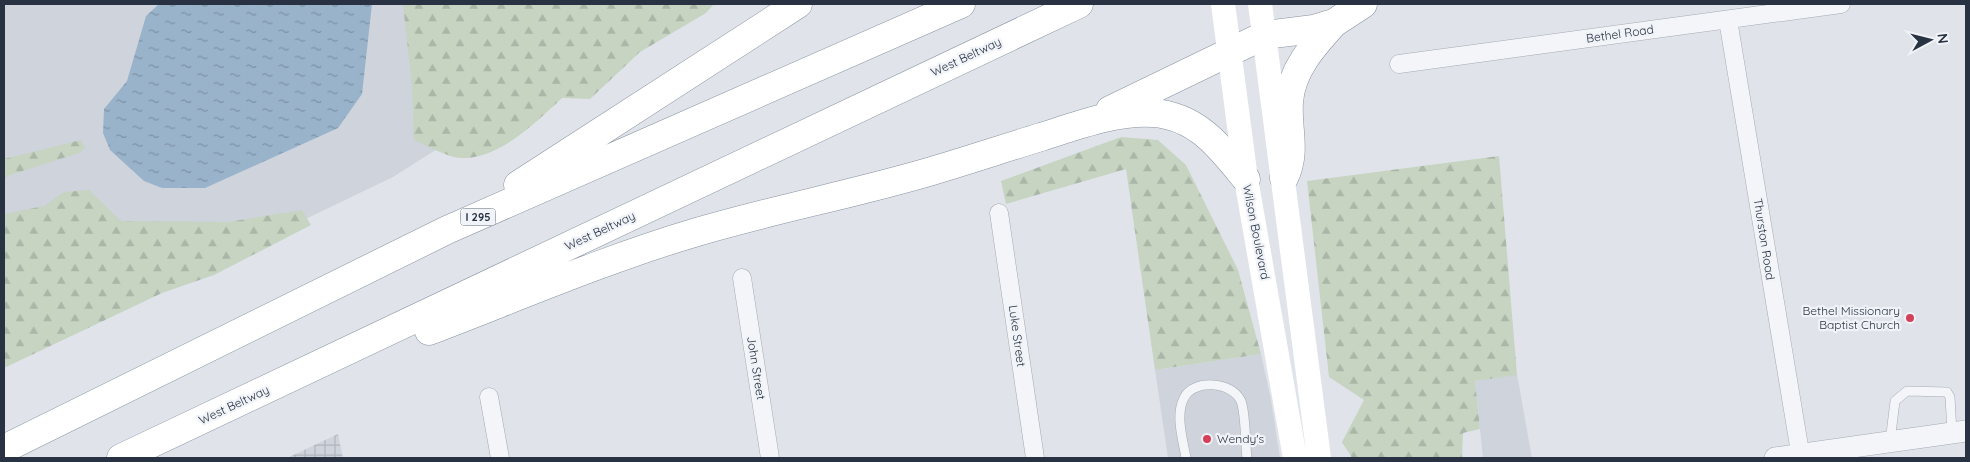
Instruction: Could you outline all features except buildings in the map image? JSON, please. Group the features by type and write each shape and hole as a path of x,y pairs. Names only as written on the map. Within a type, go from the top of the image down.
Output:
{"highway":[{"path":"447,230 798,4"},
{"name":"I 295","path":"4,449 447,230 961,4"},
{"name":"West Beltway","path":"121,458 1079,4"},
{"path":"1284,178 1292,154 1289,102 1291,86 1311,48 1334,23 1363,4"},
{"path":"1084,123 1265,35 1314,29 1334,23"},
{"path":"388,333 421,334 616,259 695,232 930,172 1084,123 1134,114 1152,113 1173,116 1193,125 1211,136 1246,179"}],"main road":[{"name":"Wilson Boulevard","path":"1223,4 1246,179 1295,458"},
{"path":"1260,4 1284,178 1303,343 1320,458"}],"street":[{"name":"Bethel Road","path":"1399,64 1841,4"},
{"name":"Thurston Road","path":"1728,20 1801,457"},
{"name":"Luke Street","path":"999,213 1035,458"},
{"name":"John Street","path":"742,278 770,458"},
{"path":"489,397 500,458"},
{"path":"1775,458 1801,457 1959,432"}],"lane":[{"path":"1186,458 1180,414 1184,397 1194,388 1222,384 1234,390 1242,402 1247,458"},
{"path":"1890,442 1895,401 1907,391 1947,392 1959,432"}],"shaded area":[{"path":"4,4 666,4 393,177 4,364"},
{"path":"1261,354 1271,400 1280,458 1168,458 1155,370"},
{"path":"1517,374 1532,458 1483,458 1475,381"},
{"path":"338,434 343,458 287,458"}],"green space":[{"path":"403,4 714,4 706,13 640,52 590,99 562,98 529,128 503,146 475,157 461,158 444,154 414,140 412,87"},
{"path":"1121,137 1158,140 1186,165 1238,270 1261,354 1155,370 1126,169 1006,204 1001,181"},
{"path":"81,140 85,148 79,153 7,176 4,179 4,159"},
{"path":"1499,156 1517,375 1475,381 1480,429 1463,433 1462,458 1352,458 1342,442 1364,400 1329,377 1307,181"},
{"path":"89,190 121,221 228,222 302,210 311,225 214,275 162,293 4,368 4,214 44,206 64,192"}],"water":[{"path":"159,4 372,4 362,94 338,128 205,188 162,188 144,181 110,150 103,133 104,109 127,81 146,16"}],"place":[{"name":"Bethel Missionary Baptist Church","path":"1910,318"},
{"name":"Wendy's","path":"1207,439"}]}
